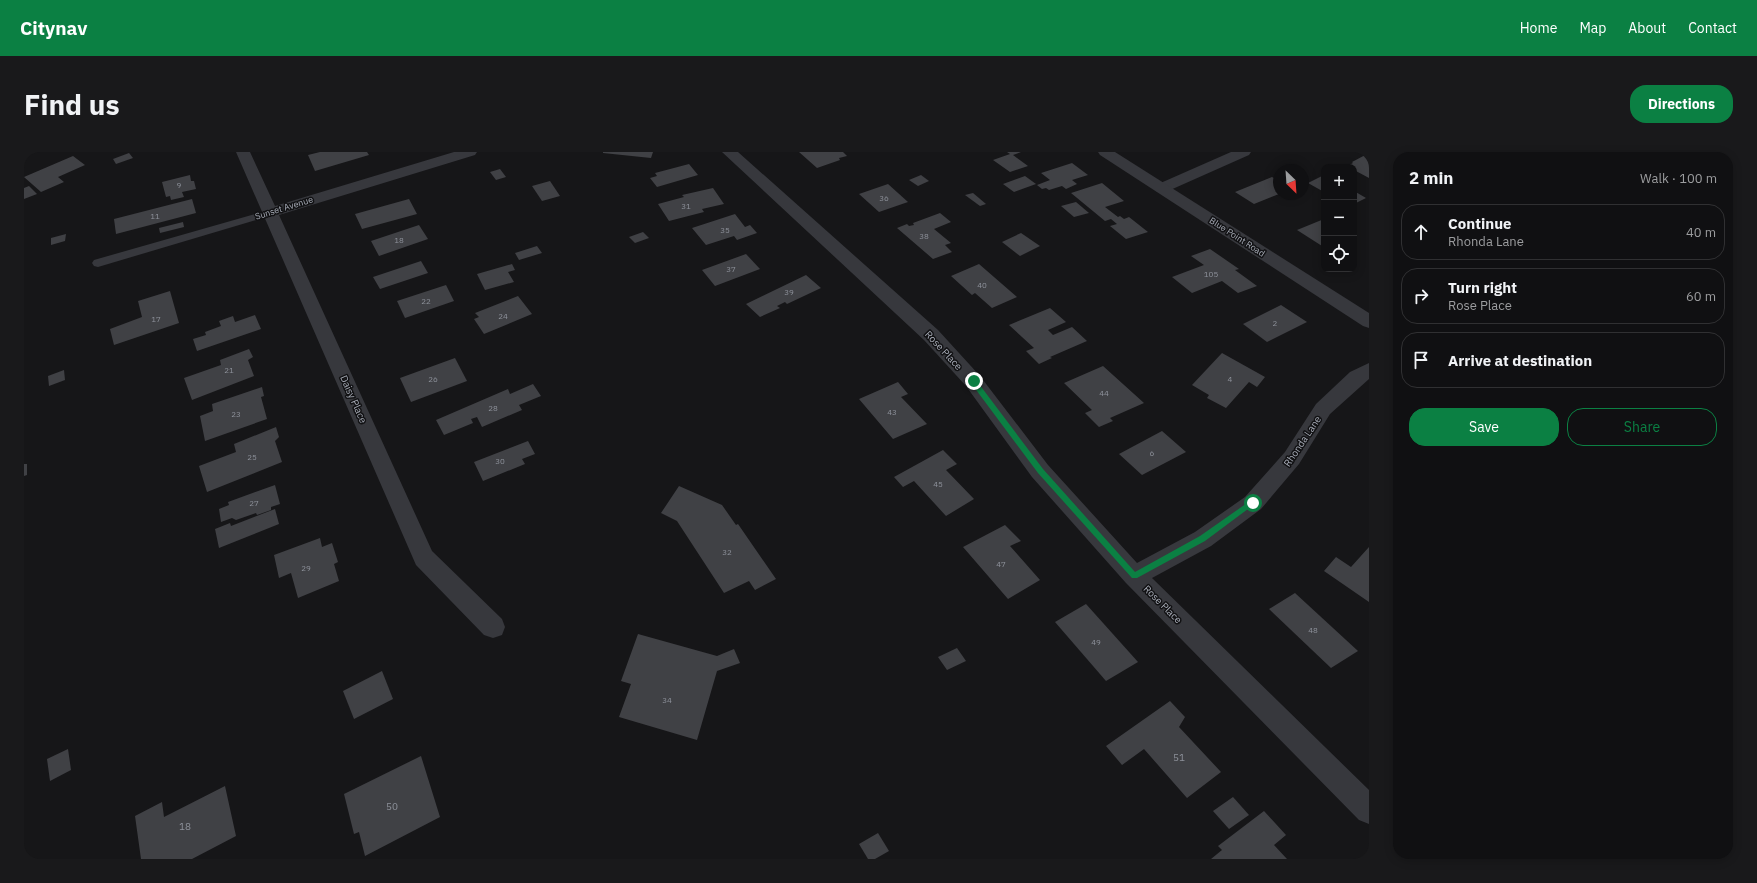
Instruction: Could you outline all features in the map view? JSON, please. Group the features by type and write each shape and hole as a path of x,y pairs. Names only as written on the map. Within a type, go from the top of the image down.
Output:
{"street":[{"name":"Daisy Place","path":"243,152 268,213 329,342 424,558 493,627"},
{"name":"Sunset Avenue","path":"268,213 470,152"},
{"name":"Rose Place","path":"729,152 931,335 974,381 1040,471 1134,576 1369,810"},
{"name":"Blue Point Road","path":"1105,152 1369,322"},
{"path":"1162,188 1244,152"},
{"name":"Rhonda Lane","path":"1134,576 1203,538 1253,503 1292,458 1323,409 1357,377 1369,370"}],"lane":[{"name":"Sunset Avenue","path":"98,263 268,213"}],"building":[{"path":"320,152 367,152 369,155 315,171 308,155"},
{"path":"603,152 653,152 651,158"},
{"path":"799,152 843,152 847,156 817,168"},
{"path":"1007,152 1021,152 1013,155 1028,166 1010,172 993,160 1010,154"},
{"path":"129,153 133,158 116,164 113,159"},
{"path":"1369,153 1369,178 1357,172 1357,164 1351,164 1353,163 1352,162"},
{"path":"73,156 85,165 58,177 64,182 41,192 24,177"},
{"path":"1072,163 1088,175 1072,180 1077,184 1066,189 1062,186 1049,190 1046,188 1042,189 1037,185 1050,180 1041,173"},
{"path":"689,164 698,175 657,187 650,178 657,176 655,173"},
{"path":"500,169 506,177 496,180 490,172"},
{"path":"190,175 191,181 194,181 196,189 182,192 184,197 171,200 170,196 166,197 162,182"},
{"path":"921,175 929,181 918,186 909,180"},
{"path":"1025,176 1036,184 1014,192 1003,184"},
{"path":"1321,176 1321,190 1309,184"},
{"path":"1273,178 1273,196 1254,204 1235,192"},
{"path":"550,181 560,196 542,201 532,186"},
{"path":"1102,183 1124,201 1105,207 1118,217 1120,216 1124,219 1129,217 1148,232 1126,239 1110,226 1117,224 1111,219 1105,221 1071,193"},
{"path":"888,184 908,202 879,212 859,194"},
{"path":"29,186 37,194 24,199 24,188"},
{"path":"713,188 724,204 702,209 704,212 669,221 658,204 684,197 682,195"},
{"path":"973,193 986,204 980,206 965,195"},
{"path":"1357,193 1366,198 1357,202"},
{"path":"192,199 196,213 116,234 114,219"},
{"path":"409,199 417,214 362,229 355,214"},
{"path":"1076,202 1089,213 1074,217 1061,206"},
{"path":"940,213 951,222 934,229 951,243 945,245 952,252 933,259 897,228 907,224 909,226 914,225 913,223"},
{"path":"735,214 745,227 750,225 757,233 737,240 734,236 706,245 692,228"},
{"path":"1321,220 1321,245 1297,230"},
{"path":"183,222 184,227 160,233 159,228"},
{"path":"419,225 428,239 379,256 371,241"},
{"path":"643,232 649,238 635,243 629,237"},
{"path":"1021,233 1040,246 1020,256 1002,242"},
{"path":"66,234 65,241 51,245 51,238"},
{"path":"537,246 542,253 519,260 515,253"},
{"path":"1210,249 1239,269 1235,270 1257,286 1238,293 1222,281 1192,293 1172,277 1204,265 1191,256"},
{"path":"746,254 760,269 715,286 702,270"},
{"path":"421,261 428,273 380,289 373,277"},
{"path":"512,264 515,270 508,272 514,282 485,290 477,274"},
{"path":"979,264 1017,297 992,308 975,293 972,295 951,276"},
{"path":"806,275 821,288 787,304 785,302 777,306 780,308 760,317 746,304"},
{"path":"446,285 454,301 405,318 397,301"},
{"path":"170,291 179,323 114,345 110,329 142,317 138,301"},
{"path":"518,296 532,314 484,334 474,319 479,317 475,313"},
{"path":"1281,305 1307,322 1267,342 1243,324"},
{"path":"1050,308 1066,322 1048,330 1053,335 1072,327 1087,341 1050,357 1052,358 1039,364 1026,351 1034,348 1009,325"},
{"path":"255,315 261,329 197,351 193,339 206,335 205,332 221,326 219,321 233,316 235,322"},
{"path":"249,349 253,357 248,360 254,376 192,400 184,378 221,365 220,360"},
{"path":"1222,353 1265,377 1257,387 1249,382 1226,408 1207,398 1209,395 1192,385"},
{"path":"455,358 467,381 411,402 400,378"},
{"path":"1103,366 1144,403 1110,418 1113,421 1099,427 1085,413 1092,410 1064,383"},
{"path":"64,370 65,380 49,386 48,376"},
{"path":"898,382 908,394 901,397 927,424 893,439 859,399"},
{"path":"533,384 541,396 519,405 522,410 482,427 477,417 471,419 473,423 444,435 436,420 508,389 510,394"},
{"path":"262,387 264,396 261,397 267,419 205,441 200,416 213,411 212,404"},
{"path":"276,427 279,437 275,441 282,462 207,492 199,466 236,452 234,444"},
{"path":"1162,431 1186,452 1142,475 1119,454"},
{"path":"528,441 535,454 522,459 525,464 483,481 474,462"},
{"path":"943,450 957,464 946,470 974,499 946,516 914,481 903,487 894,477"},
{"path":"24,464 27,464 27,475 24,476"},
{"path":"275,485 280,504 271,507 271,510 257,515 256,513 236,520 232,518 221,522 219,509 229,505 228,502"},
{"path":"679,486 722,505 736,525 738,524 776,579 755,590 749,581 724,593 677,521 661,513"},
{"path":"275,509 279,524 219,548 215,529 230,523 231,526"},
{"path":"1005,525 1021,541 1010,546 1040,580 1008,599 963,547"},
{"path":"320,538 322,547 332,543 338,562 334,564 339,581 298,598 291,573 279,578 274,555"},
{"path":"1369,547 1369,602 1324,571 1336,557 1351,567"},
{"path":"1295,593 1358,651 1331,668 1269,609"},
{"path":"1086,604 1138,662 1106,681 1055,622"},
{"path":"638,634 717,656 734,649 740,663 717,671 697,740 619,717 631,684 621,681"},
{"path":"957,648 966,661 947,670 938,657"},
{"path":"382,671 393,699 354,719 343,691"},
{"path":"1170,701 1185,717 1179,727 1221,772 1187,798 1144,749 1122,765 1106,746"},
{"path":"68,749 71,770 50,781 47,759"},
{"path":"421,756 440,817 365,856 359,832 354,834 344,794"},
{"path":"225,786 236,836 192,859 141,859 135,816 162,802 164,817"},
{"path":"1233,797 1249,815 1229,829 1213,811"},
{"path":"1264,811 1286,835 1274,845 1287,859 1211,859 1222,850 1218,846"},
{"path":"878,833 889,851 875,859 868,859 859,844"}],"route":[{"path":"974,381 1040,471 1134,576 1203,538 1253,503"}]}
